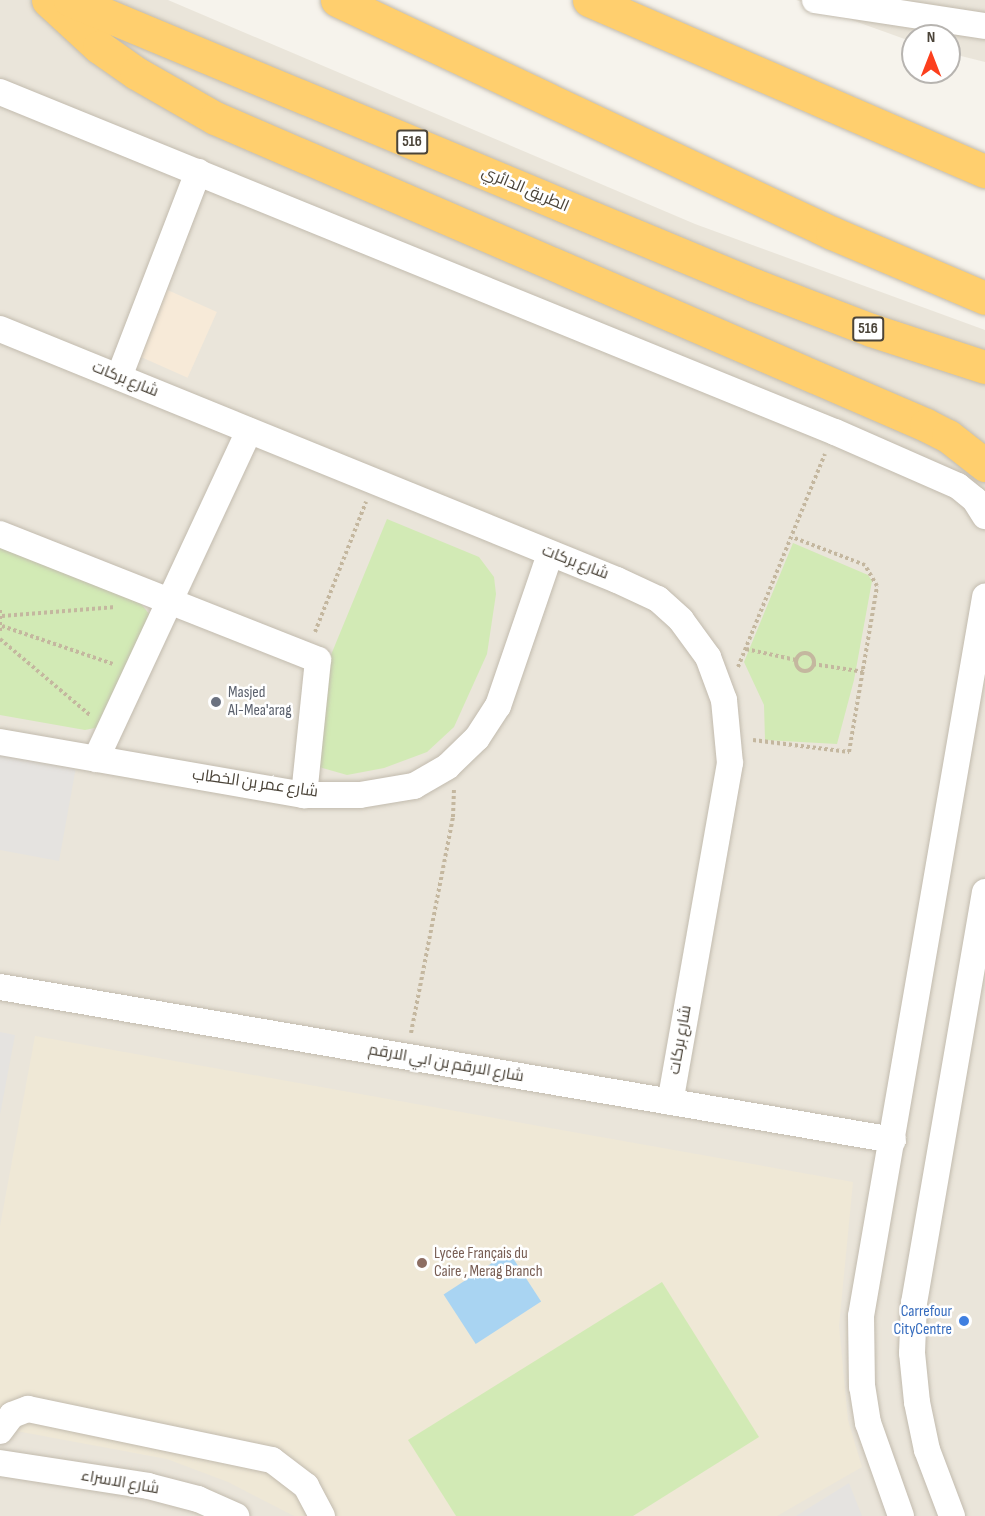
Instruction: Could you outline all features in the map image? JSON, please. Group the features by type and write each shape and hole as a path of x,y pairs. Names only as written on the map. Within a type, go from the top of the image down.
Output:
{"highway":[{"path":"48,0 99,47 136,74 215,118 926,425 948,436 985,465"},
{"name":"الطريق الدائري","path":"70,0 754,285 870,330 985,367"},
{"path":"337,0 832,233 985,298"},
{"path":"589,0 985,171"}],"street":[{"path":"815,0 985,26"},
{"path":"0,92 835,432 958,486 975,500 985,516"},
{"path":"119,377 198,172"},
{"name":"شارع بركات","path":"0,329 658,599 681,620 708,657 724,700 730,737 727,791 670,1102"},
{"path":"96,759 249,431"},
{"path":"0,534 168,603 318,660 304,795"},
{"name":"شارع عمر بن الخطاب","path":"0,742 304,795 360,795 414,786 448,765 477,738 498,706 550,554"},
{"path":"901,1516 868,1423 860,1352 865,1281 893,1140 985,597"},
{"path":"952,1516 927,1450 917,1402 912,1353 914,1303 985,892"},
{"name":"شارع الارقم بن ابي الارقم","path":"0,987 893,1140"},
{"path":"0,1431 12,1414 28,1409 272,1460 306,1486 322,1516"},
{"name":"شارع الاسراء","path":"0,1463 148,1486 198,1499 236,1516"}],"path":[{"path":"724,700 835,432"},
{"path":"315,633 373,482"},
{"path":"730,737 849,752 878,597 871,574 865,565 792,537"},
{"path":"2,616 121,607"},
{"path":"0,610 1,629 136,672"},
{"path":"0,639 108,731"},
{"path":"746,649 796,660 807,654 813,664"},
{"path":"796,660 801,670 809,670 813,664"},
{"path":"813,664 864,672"},
{"path":"406,1057 453,817 453,784 448,765"}],"shaded area":[{"path":"0,0 168,0 695,224 985,330 985,1516 0,1516"},
{"path":"796,0 985,0 985,62 961,56 961,24 901,24 901,38"},
{"path":"163,288 217,312 188,378 134,354"},
{"path":"0,754 76,767 59,861 0,850"},
{"path":"0,1032 15,1035 0,1115"},
{"name":"Lycée Français du Caire , Merag Branch","path":"35,1036 853,1182 839,1326 848,1420 862,1467 777,1516 294,1516 228,1482 167,1459 0,1428 0,1226"},
{"path":"849,1483 862,1516 796,1516"}],"green space":[{"path":"387,519 479,557 494,577 496,594 487,654 454,727 427,752 384,768 347,775 305,763 326,667"},
{"path":"0,543 135,596 153,619 109,725 85,730 0,715"},
{"path":"793,543 868,575 872,581 854,680 837,744 765,740 764,705 744,662"},
{"path":"662,1282 759,1437 633,1516 456,1516 408,1440"}],"water":[{"path":"509,1252 541,1301 476,1344 444,1294"}],"place":[{"name":"Masjed Al-Mea'arag","path":"216,702"},
{"name":"Lycée Français du Caire , Merag Branch","path":"422,1263"},
{"name":"Carrefour CityCentre","path":"964,1321"}]}
